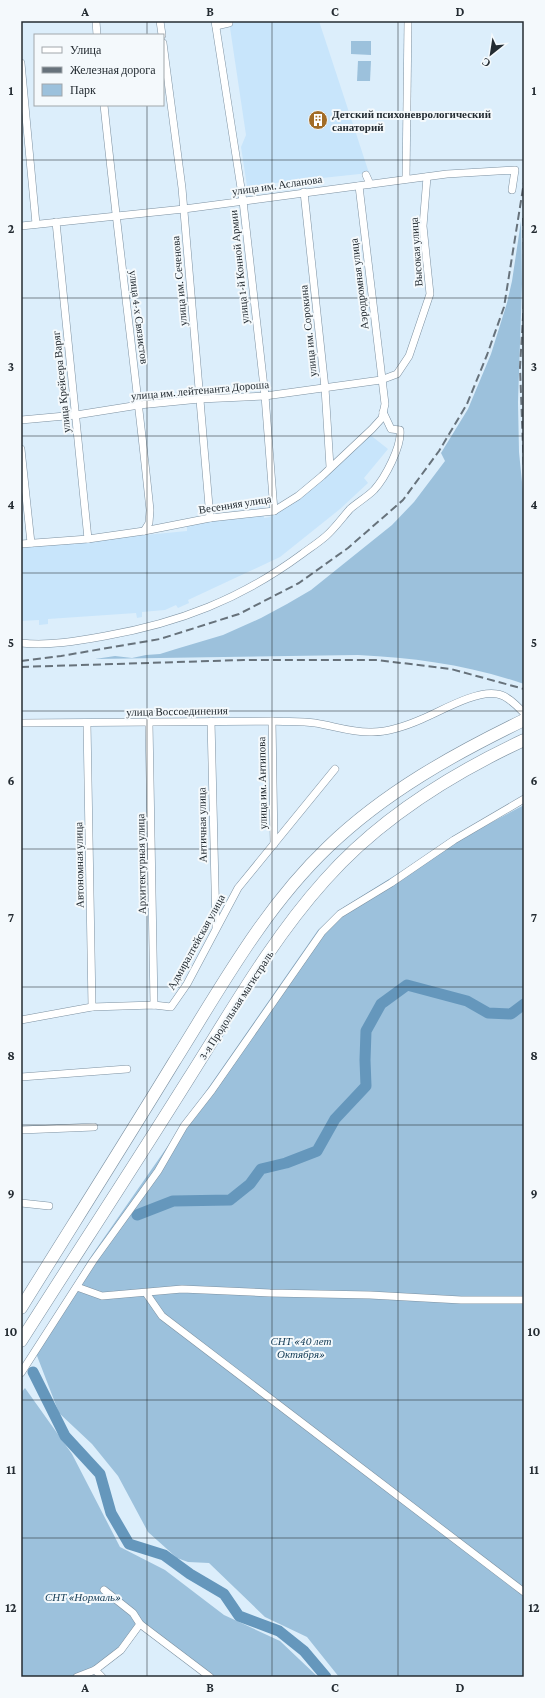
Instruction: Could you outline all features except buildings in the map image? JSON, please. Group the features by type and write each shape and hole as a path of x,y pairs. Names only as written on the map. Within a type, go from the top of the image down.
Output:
{"highway":[{"name":"3-я Продольная магистраль","path":"21,1308 225,981 287,890 329,846 368,812 424,774 524,720"},
{"name":"3-я Продольная магистраль","path":"21,1341 243,992 283,933 325,879 380,828 406,808 462,773 524,740"}],"street":[{"path":"96,21 97,34"},
{"path":"160,21 162,34"},
{"path":"406,179 408,21"},
{"path":"216,24 229,23"},
{"name":"улица 1-й Конной Армии","path":"216,24 243,201 265,396 274,511"},
{"name":"улица им. Сеченова","path":"164,51 184,209 210,518"},
{"path":"21,63 36,224"},
{"name":"улица 4-х Связистов","path":"104,106 115,216 139,405 150,510 149,522 144,531"},
{"name":"улица им. Асланова","path":"21,226 184,209 447,174 515,170 512,190"},
{"path":"366,175 370,184"},
{"name":"Высокая улица","path":"381,380 396,374 409,356 430,294 423,226 427,177"},
{"name":"Аэродромная улица","path":"359,186 381,380"},
{"name":"улица им. Сорокина","path":"304,192 325,388 330,467"},
{"name":"улица Крейсера Варяг","path":"56,222 88,539"},
{"path":"21,643 35,644 81,640 123,633 184,618 218,604 252,587 279,571 326,536 351,509 374,489 390,466 401,436 400,430 391,429 383,411 385,404 381,380"},
{"name":"улица им. лейтенанта Дороша","path":"21,420 76,415 139,405 200,399 265,396 381,380"},
{"name":"Весенняя улица","path":"21,544 88,539 144,531 210,518 274,511 298,496 322,476 372,429 382,418 383,411"},
{"path":"21,449 31,543"},
{"name":"улица Воссоединения","path":"21,723 87,724 211,721 312,722 356,732 372,732 390,730 422,719 451,705 485,694 497,694 505,697 524,713"},
{"name":"Античная улица","path":"211,721 216,928"},
{"name":"улица им. Антипова","path":"272,721 274,844"},
{"name":"Архитектурная улица","path":"149,723 154,1005"},
{"name":"Автономная улица","path":"87,724 92,1007"},
{"name":"Адмиралтейская улица","path":"21,1020 92,1007 154,1005 171,1007 187,984 238,888 335,770"},
{"path":"21,1373 77,1286 158,1171 184,1126 212,1090 322,932 340,914 391,883 454,840 524,799"},
{"path":"21,1077 127,1069"},
{"path":"21,1130 94,1127"},
{"path":"21,1203 49,1206"},
{"path":"77,1286 102,1296 182,1289 370,1295 462,1300 524,1300"},
{"path":"146,1293 162,1316 524,1592"},
{"path":"104,1590 133,1613 140,1624 210,1677"},
{"path":"77,1677 95,1670 121,1650 140,1624"},
{"path":"95,1670 102,1677"}],"shaded area":[{"path":"229,21 319,21 369,173 247,186 241,147 246,135"},
{"path":"369,434 388,449 364,478 368,483 340,509 280,557 188,600 189,603 178,608 176,605 165,610 142,612 142,617 137,618 136,613 48,619 48,624 39,625 39,620 21,621 21,547 187,531 187,525 206,521 264,515 264,518 270,517 299,499"}],"green space":[{"path":"351,41 371,41 371,55 351,54"},
{"path":"358,61 371,61 370,81 357,81"},
{"path":"521,221 522,284 518,402 519,452 524,502 524,684 462,667 422,660 358,655 95,659 115,656 132,658 160,654 223,635 261,618 311,590 392,525 414,502 445,461 441,453 468,409 491,354 507,303 512,281"},
{"name":"СНТ «40 лет Октября»","path":"524,805 524,1677 339,1677 307,1637 265,1617 209,1563 188,1562 177,1558 148,1532 118,1476 92,1444 59,1413 34,1348 92,1255 318,930 344,907 410,866"},
{"name":"СНТ «Нормаль»","path":"25,1388 72,1454 120,1547 165,1570 224,1615 280,1641 318,1677 210,1677 145,1625 89,1677 21,1677 21,1393"}],"waterway":[{"path":"137,1215 173,1201 230,1200 250,1184 261,1169 286,1163 317,1151 335,1119 366,1086 366,1031 381,1004 407,985 467,1001 488,1013 511,1014 524,1004"},
{"path":"33,1372 65,1436 100,1474 111,1513 129,1544 164,1555 190,1574 224,1594 239,1616 279,1631 304,1651 326,1677"}],"railway":[{"path":"21,661 61,656 160,639 239,614 299,583 348,548 403,500 439,451 467,404 487,355 504,307 524,182"},
{"path":"523,218 524,258"},
{"path":"524,301 520,367 524,473"},
{"path":"21,667 244,660 377,660 451,669 524,689"}],"place":[{"name":"Детский психоневрологический санаторий","path":"318,120"}]}
